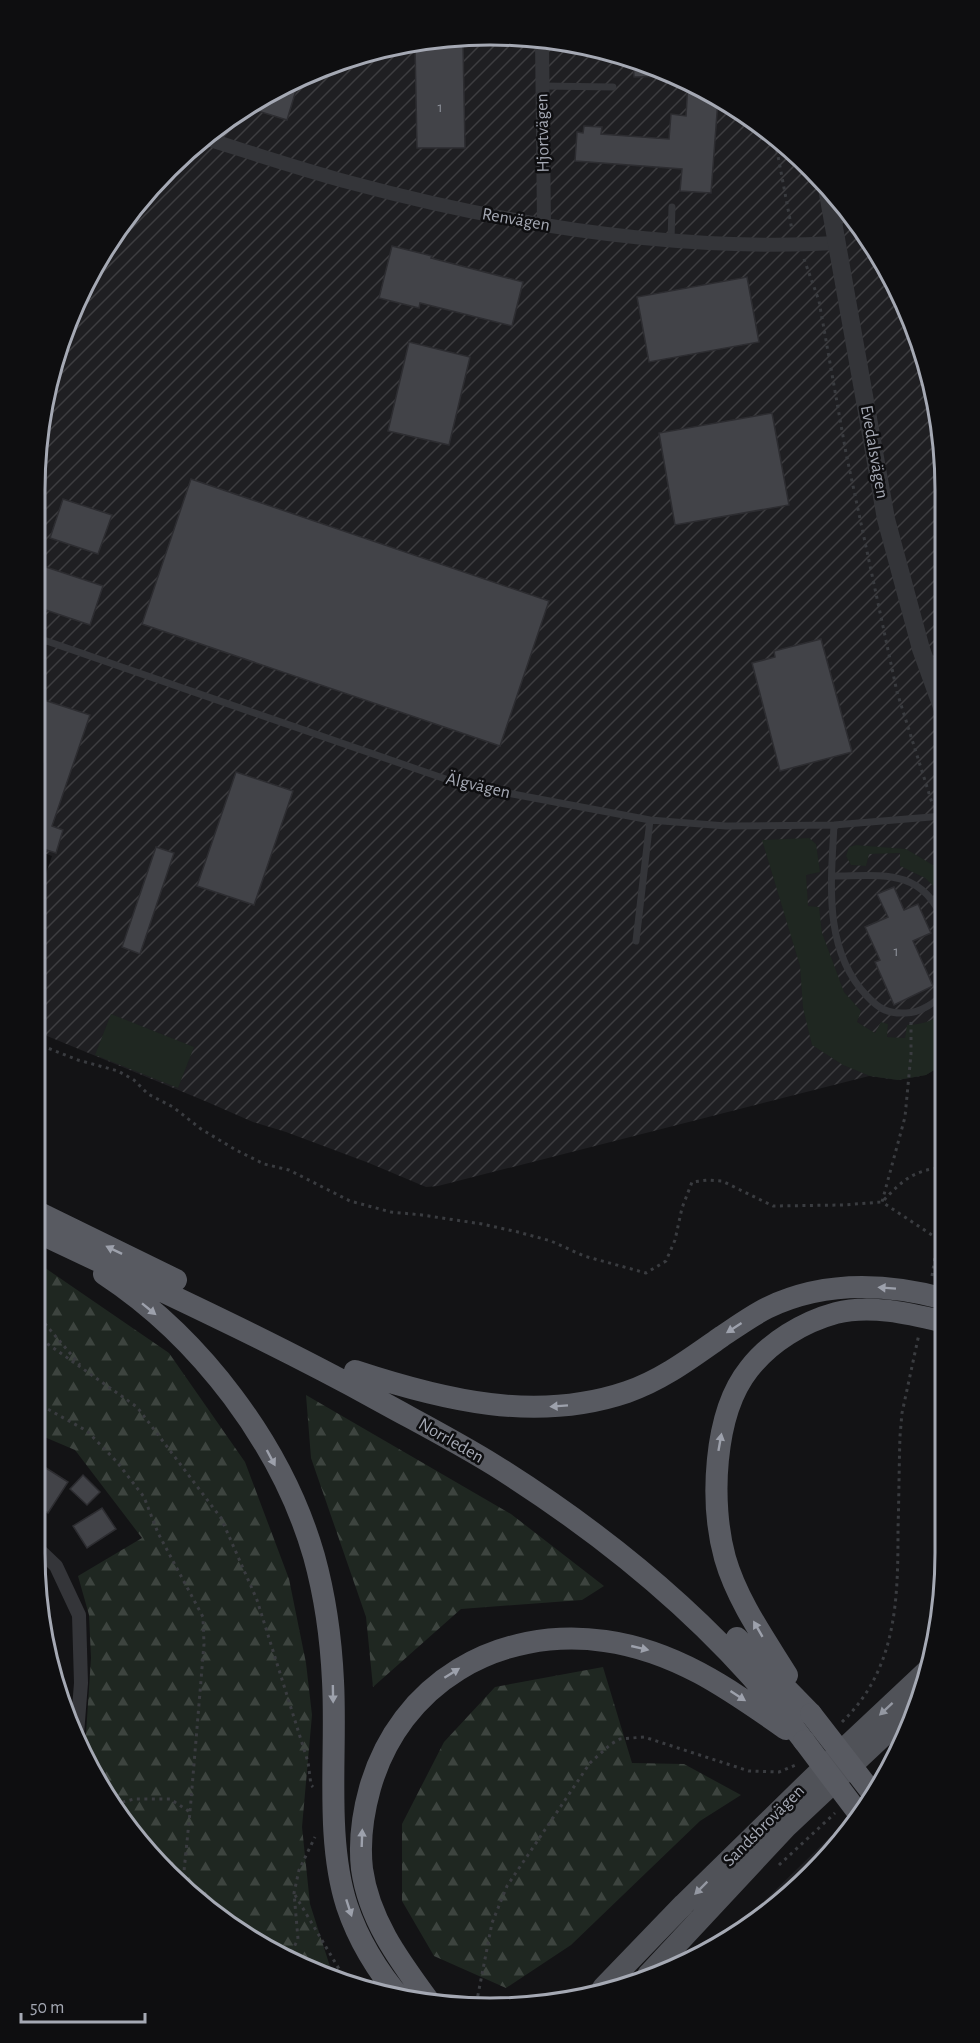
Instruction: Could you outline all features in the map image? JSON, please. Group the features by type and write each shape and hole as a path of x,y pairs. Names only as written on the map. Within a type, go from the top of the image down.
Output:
{"highway":[{"name":"Norrleden","path":"45,1216 221,1302 355,1371 501,1454 559,1491 622,1536 676,1581 812,1714"},
{"name":"Norrleden","path":"45,1235 274,1344 438,1432 523,1484 613,1548 708,1630 774,1701 852,1812"},
{"path":"45,1236 115,1281 166,1323 203,1360 241,1406 271,1457 296,1507 313,1554 322,1588 330,1635 337,1852 347,1905 372,1962 391,1987"},
{"path":"355,1371 407,1388 489,1404 561,1407 628,1392 655,1380 766,1308 810,1293 836,1288 881,1288 920,1293 935,1292"},
{"path":"870,1785 812,1714 757,1628 725,1559 717,1506 717,1473 724,1424 733,1398 748,1370 783,1337 806,1324 838,1313 895,1311 935,1320"},
{"path":"423,1992 382,1932 362,1868 362,1840 364,1809 373,1776 387,1744 408,1714 438,1682 478,1659 535,1641 559,1639 604,1641 657,1652 688,1666 739,1696 804,1742"}],"main road":[{"name":"Sandsbrovägen","path":"609,1982 684,1904 916,1682"},
{"name":"Sandsbrovägen","path":"657,1965 786,1827 904,1715"}],"street":[{"name":"Hjortvägen","path":"542,48 544,225"},
{"name":"Renvägen","path":"214,141 346,182 444,206 544,225 731,245 837,243"},
{"name":"Evedalsvägen","path":"830,203 886,519 921,650 935,688"},
{"path":"45,1556 56,1566 79,1615 81,1683 78,1720"}],"lane":[{"path":"543,86 613,87"},
{"path":"671,240 672,207"},
{"name":"Älgvägen","path":"45,641 460,784 650,820 726,826 834,825 935,817"},
{"path":"636,941 650,820"},
{"path":"834,825 831,909 849,972 862,991 879,1008 894,1014 912,1013 935,1000"},
{"path":"832,876 884,876 909,880 935,902"}],"path":[{"path":"777,150 790,224 819,301 846,453 897,692 935,802"},
{"path":"882,1202 905,1117 912,1013"},
{"path":"45,1047 78,1060 118,1071 134,1080 148,1094 173,1107 201,1129 237,1150 264,1164 289,1170 350,1201 390,1212 459,1220 509,1230 551,1241 584,1256 646,1273 666,1261 675,1240 682,1208 692,1182 708,1180 722,1181 773,1206 882,1202 935,1237"},
{"path":"882,1202 902,1181 922,1170 935,1168"},
{"path":"45,1325 83,1369"},
{"path":"45,1343 137,1407 221,1518 257,1600 308,1762 311,1785 317,1792"},
{"path":"45,1408 87,1431 117,1462 144,1497 158,1533 203,1617 204,1644 184,1876"},
{"path":"122,1802 134,1799 170,1799 190,1812"},
{"path":"778,1867 851,1813"},
{"path":"292,1951 298,1939 294,1893 299,1870 318,1829"},
{"path":"294,1893 341,1972"}],"shaded area":[{"path":"490,45 519,46 605,60 687,91 713,105 761,137 805,175 825,197 860,243 889,293 920,375 931,432 935,490 935,1070 926,1075 898,1080 869,1076 438,1186 426,1187 369,1163 253,1122 45,1035 45,877 52,856 45,854 45,490 49,432 54,403 60,375 79,320 105,267 137,219 155,197 197,155 243,120 268,105 293,91 347,69 375,60 432,49"},
{"path":"831,1836 805,1868 753,1912"}],"green space":[{"path":"809,838 816,844 820,872 806,875 808,906 819,907 822,933 844,992 861,1011 857,1022 875,1033 881,1022 888,1024 887,1037 905,1038 907,1025 927,1022 935,1018 935,1070 926,1075 898,1080 870,1076 843,1065 812,1045 803,1008 800,966 762,840"},
{"path":"856,845 906,849 935,866 935,887 925,878 900,866 900,853 869,854 866,866 851,865 846,856 849,847"},
{"path":"111,1014 194,1047 178,1088 95,1055"},
{"path":"45,1268 169,1353 245,1462 289,1579 306,1663 312,1715 302,1827 310,1904 330,1968 293,1952 243,1923 219,1906 175,1868 137,1824 91,1750 86,1738 91,1658 89,1615 78,1576 142,1538 75,1450 45,1437"},
{"path":"306,1395 511,1514 604,1586 582,1600 461,1609 373,1687 366,1617 311,1458"},
{"path":"603,1667 632,1763 684,1764 741,1795 700,1821 571,1945 506,1988 434,1956 402,1901 402,1824 444,1742 495,1687"}],"building":[{"path":"463,46 465,148 417,148 415,52"},
{"path":"634,69 653,77 634,77"},
{"path":"296,90 287,120 258,111"},
{"path":"687,91 717,108 711,193 680,191 682,169 575,161 577,132 583,133 584,126 602,127 601,134 669,139 671,114 686,116"},
{"path":"392,246 523,282 512,326 420,303 419,308 379,298"},
{"path":"747,277 759,342 649,362 637,297"},
{"path":"409,342 470,357 449,445 388,431"},
{"path":"772,413 789,505 675,525 659,433"},
{"path":"191,479 549,601 500,746 142,624"},
{"path":"63,499 112,515 98,554 50,538"},
{"path":"45,567 103,586 90,625 45,610"},
{"path":"821,639 852,752 780,771 752,663 775,657 774,651"},
{"path":"45,700 90,715 52,826 63,830 56,853 45,850"},
{"path":"236,772 293,791 254,905 197,886"},
{"path":"156,847 174,853 140,954 122,947"},
{"path":"894,887 904,910 918,904 931,933 913,941 933,986 894,1005 875,962 880,960 865,927 888,917 877,894"},
{"path":"45,1470 68,1482 48,1513 45,1511"},
{"path":"83,1475 100,1492 87,1505 70,1489"},
{"path":"102,1508 116,1529 87,1548 73,1526"}]}
